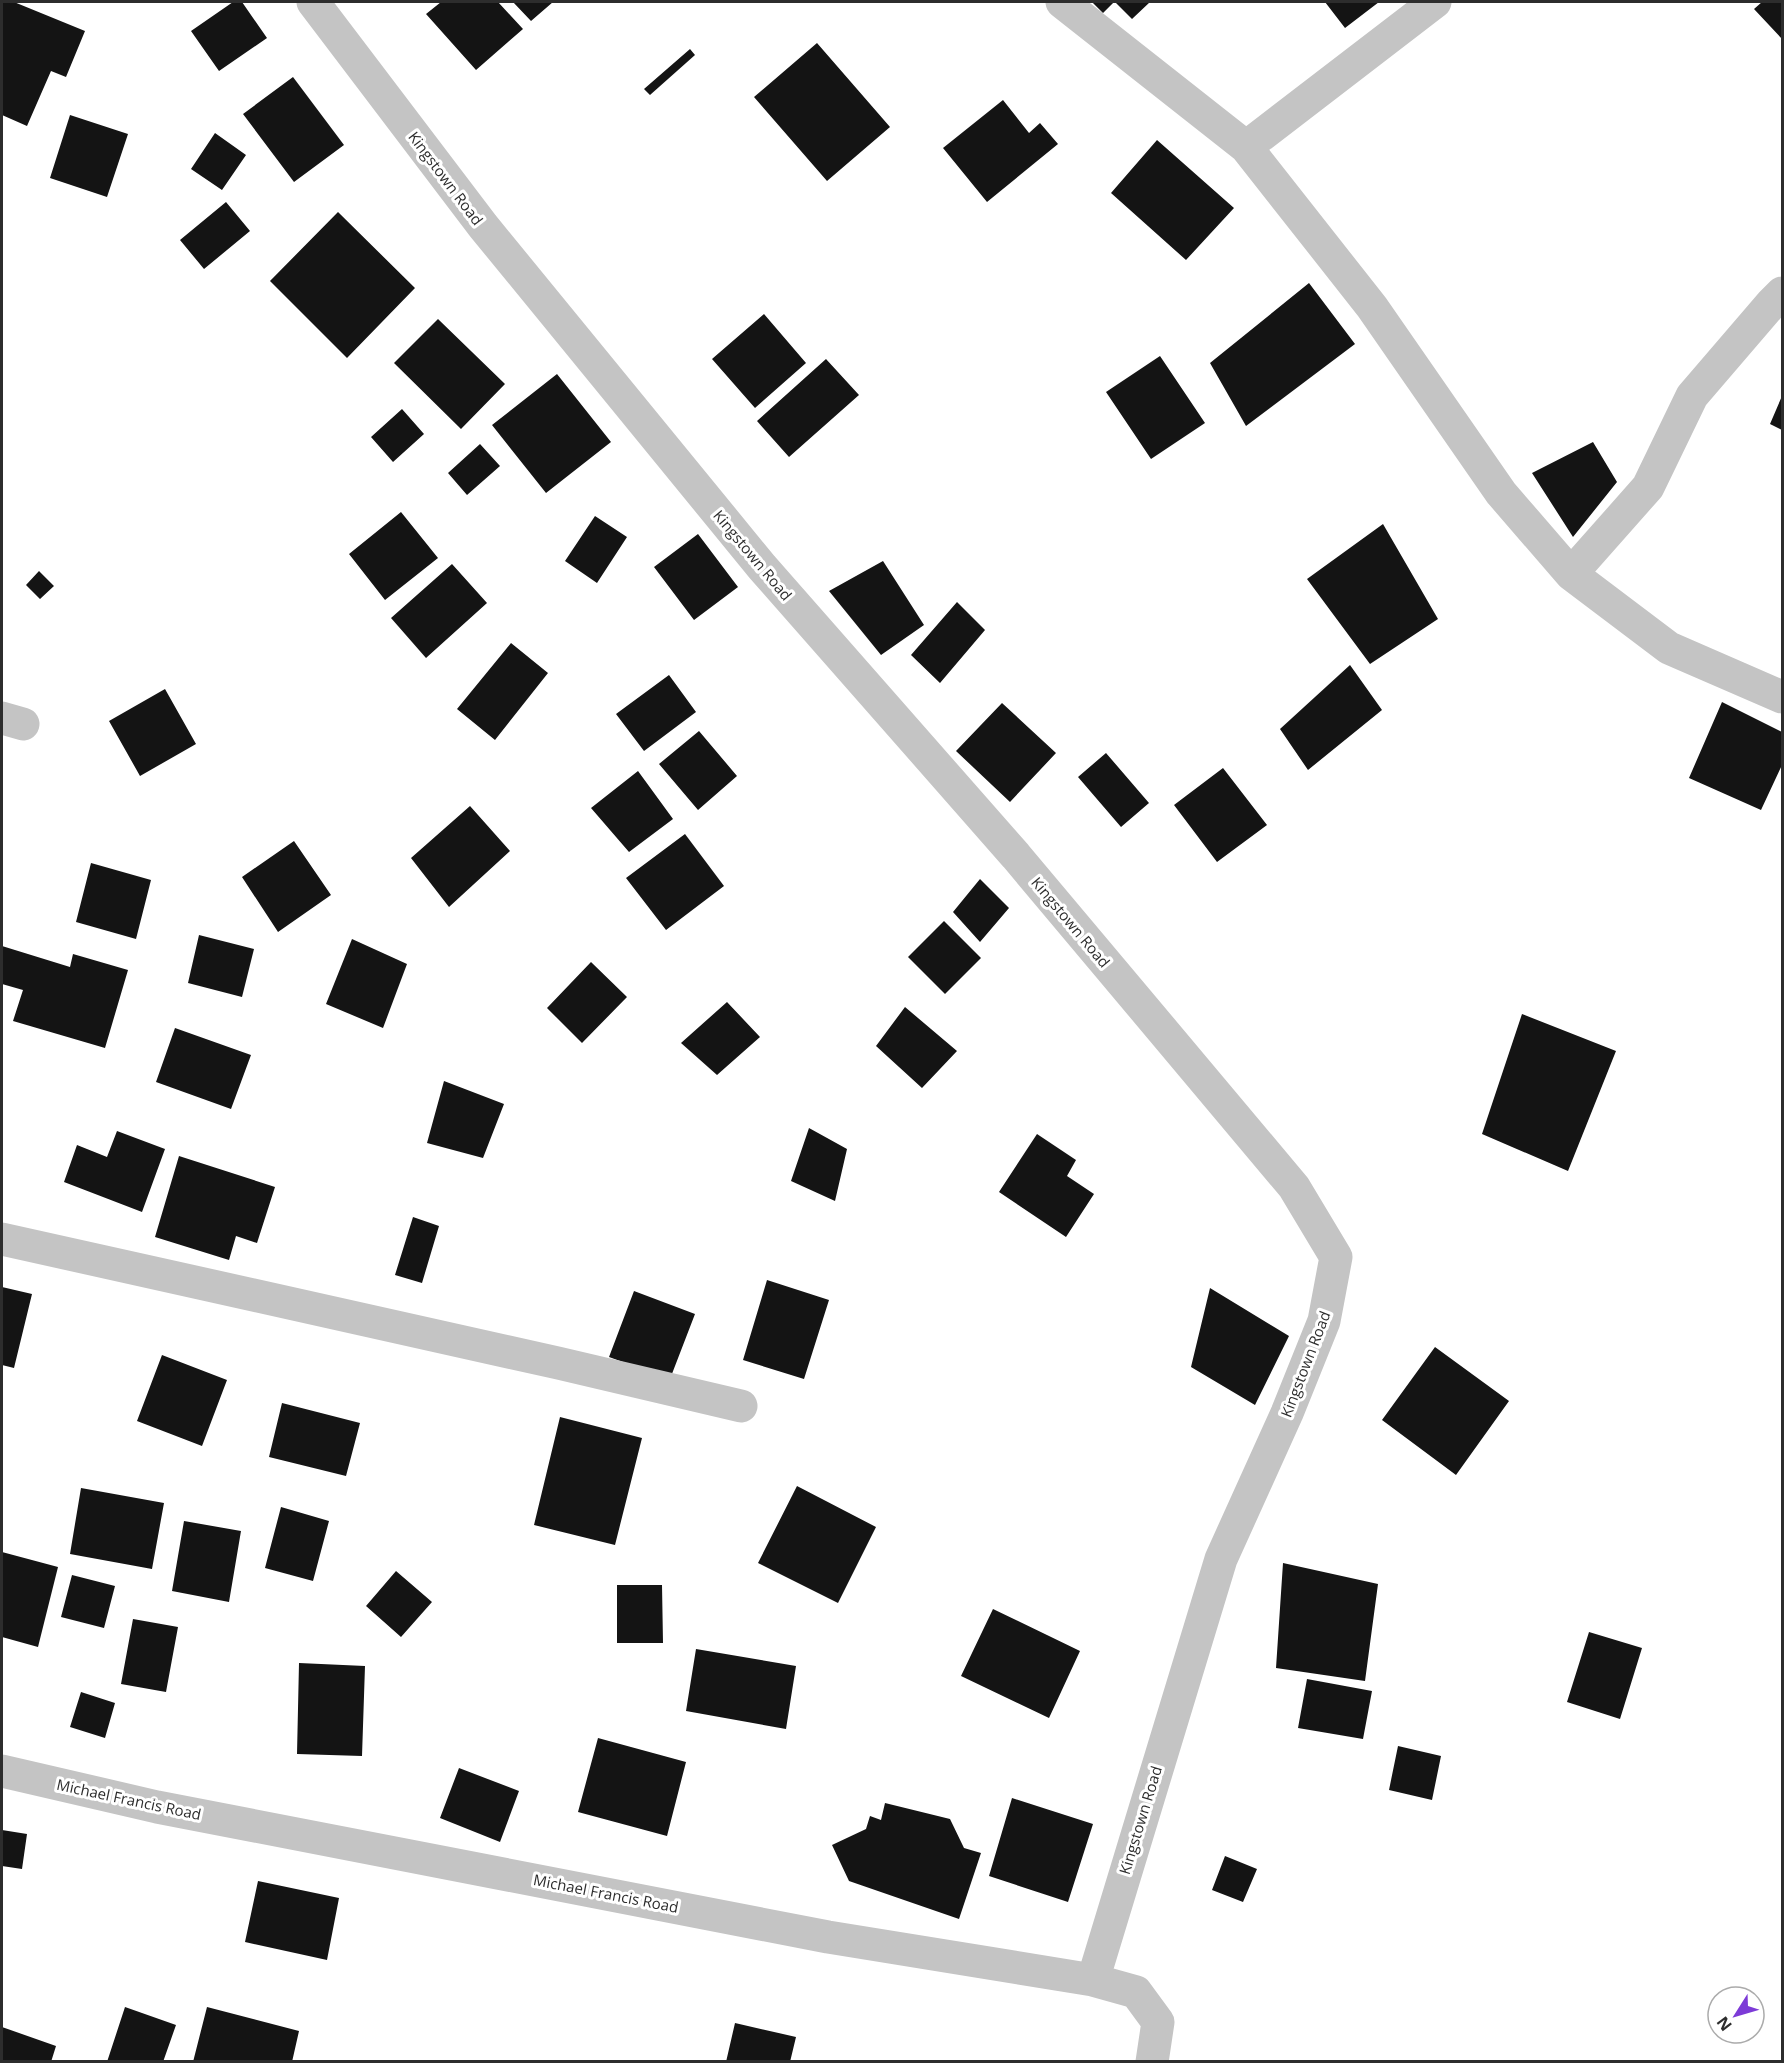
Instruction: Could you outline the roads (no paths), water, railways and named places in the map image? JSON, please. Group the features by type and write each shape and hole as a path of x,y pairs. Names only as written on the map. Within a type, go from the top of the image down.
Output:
{"street":[{"name":"Kingstown Road","path":"313,2 483,226 762,567 1016,856 1294,1187 1336,1257 1324,1322 1287,1413 1221,1559 1093,1980"},
{"path":"1062,2 1246,147 1372,307 1501,493 1571,574 1669,648 1782,697"},
{"path":"1246,147 1436,2"},
{"path":"1571,574 1648,487 1692,396 1782,292"},
{"path":"2,1239 546,1360 741,1406"},
{"name":"Michael Francis Road","path":"2,1771 157,1807 828,1937 1093,1980 1136,1992 1158,2022 1152,2061"}]}
